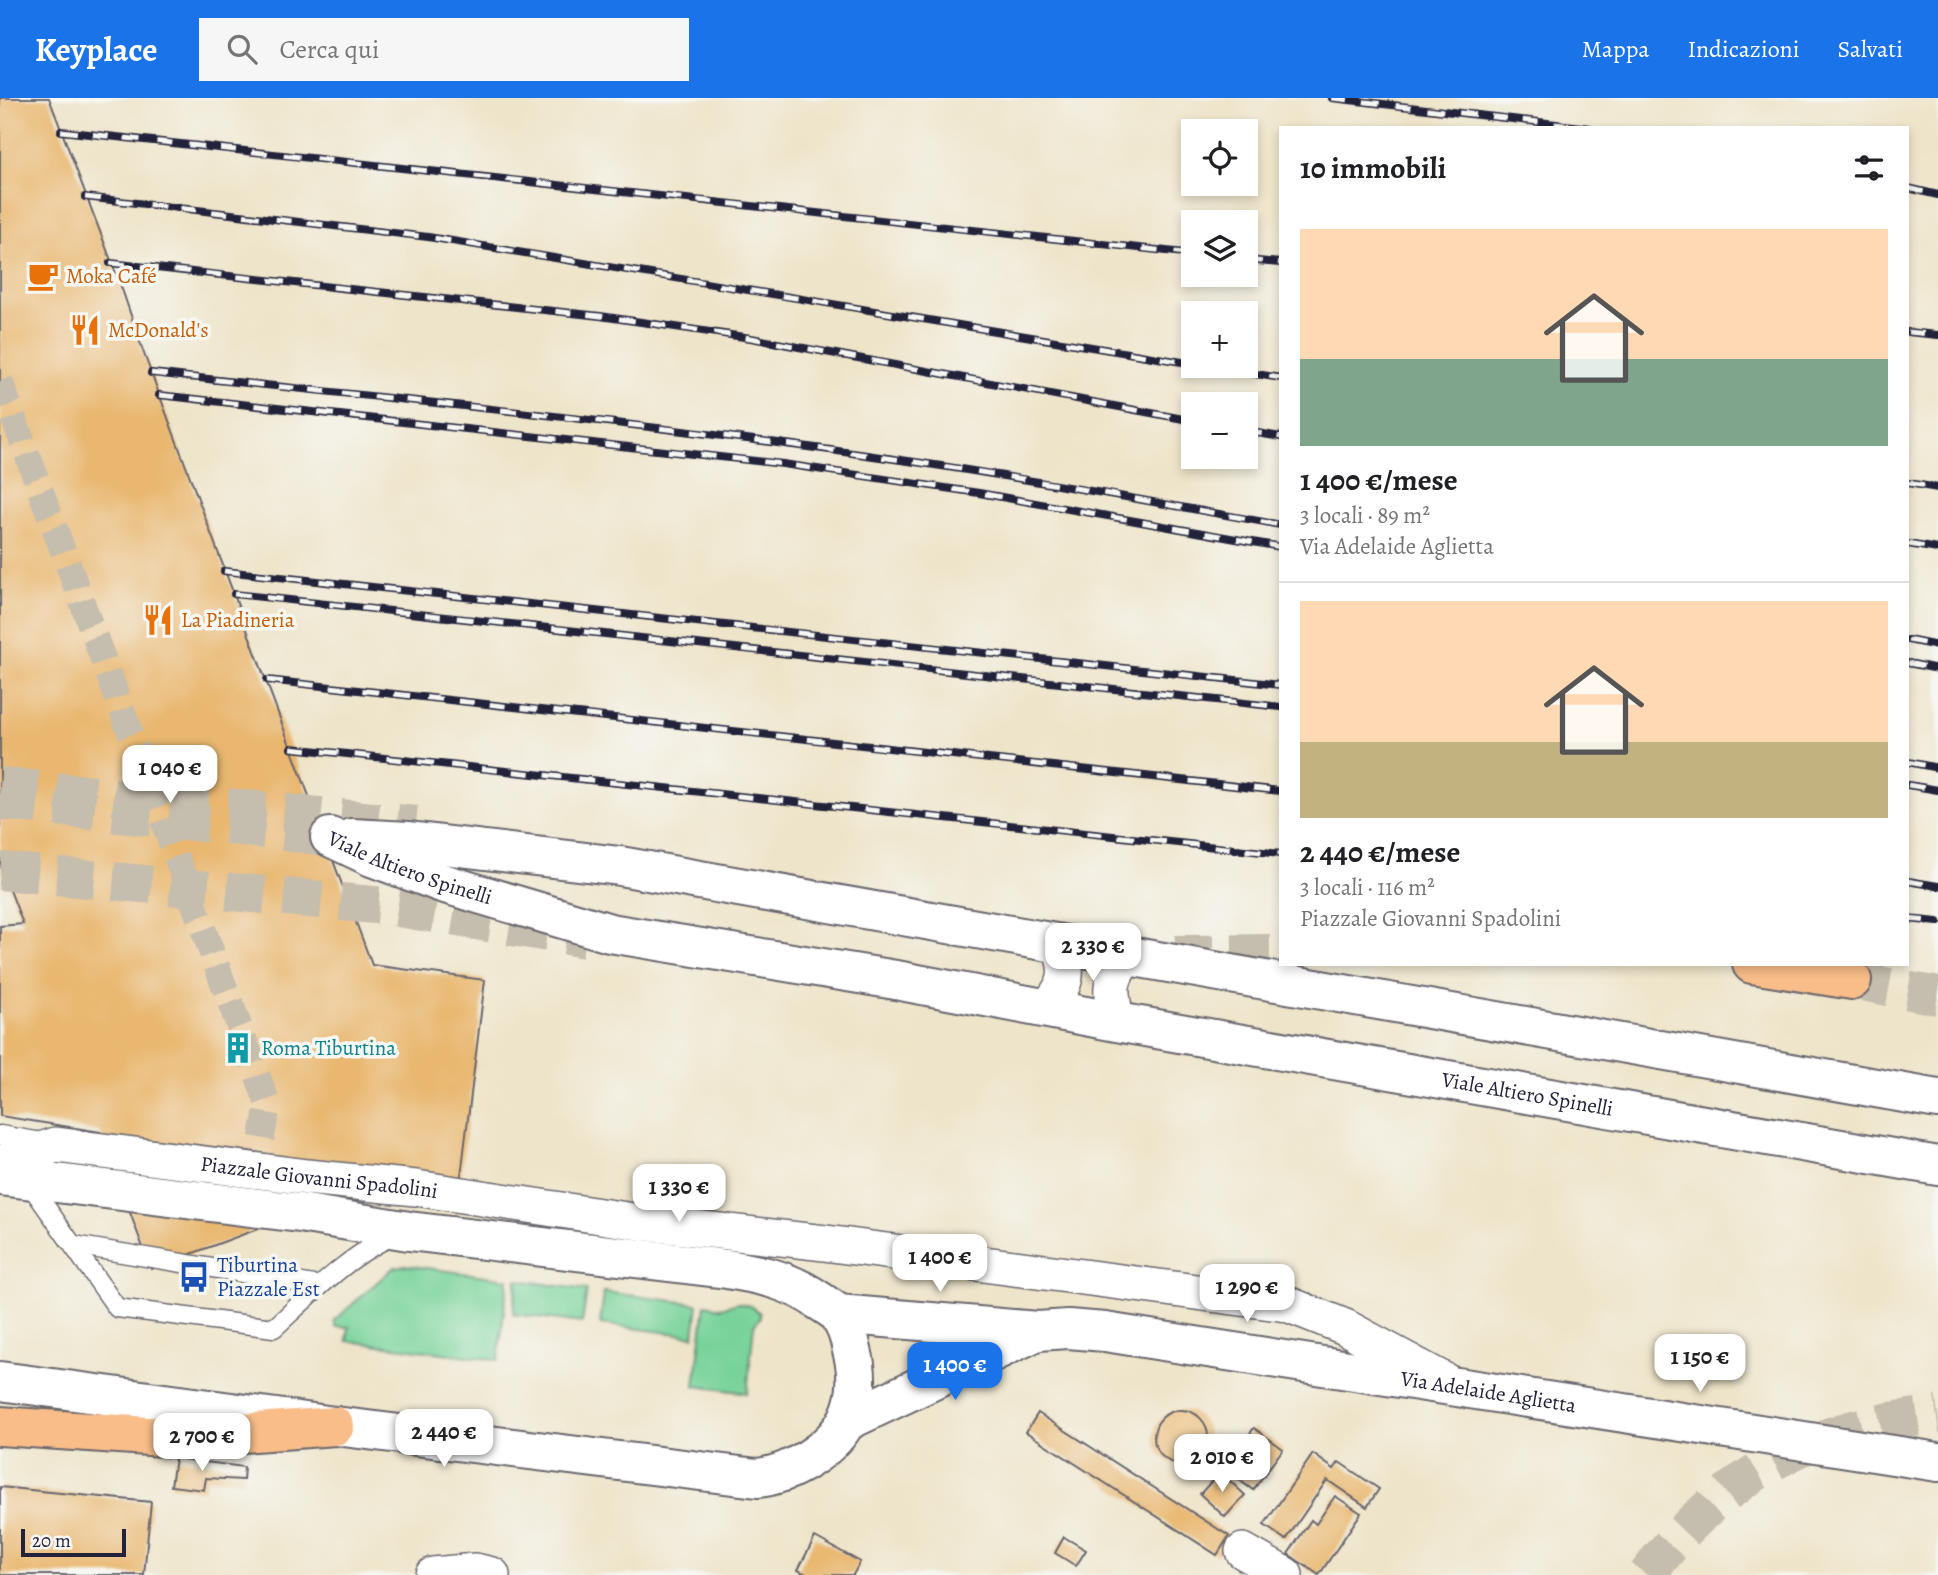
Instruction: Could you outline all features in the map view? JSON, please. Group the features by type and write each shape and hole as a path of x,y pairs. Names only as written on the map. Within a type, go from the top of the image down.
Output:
{"highway":[{"path":"1764,966 1852,981"},
{"path":"0,1426 178,1438 335,1426"}],"street":[{"name":"Viale Altiero Spinelli","path":"1938,1099 620,866 409,841 330,836 372,857 442,883 610,933 896,980 1117,1022 1938,1166"},
{"path":"1046,1009 1060,993 1066,977 1067,965 1058,943"},
{"path":"1117,1022 1110,993 1119,966 1128,955"},
{"name":"Piazzale Giovanni Spadolini","path":"9,1173 56,1144 307,1177 416,1188 640,1222 825,1242 1287,1304 1345,1327 1453,1385"},
{"name":"Piazzale Giovanni Spadolini","path":"9,1173 300,1213 409,1231 727,1269 783,1280 838,1314"},
{"path":"640,1222 676,1263"},
{"path":"0,1381 335,1426 757,1478 770,1477 808,1460 847,1421 853,1404 856,1373 852,1347 838,1314"},
{"name":"Via Adelaide Aglietta","path":"838,1314 1038,1331 1068,1329 1105,1332 1938,1462"},
{"name":"Via Adelaide Aglietta","path":"847,1421 1038,1331"},
{"path":"1242,1550 1285,1575"},
{"path":"433,1575 475,1571 492,1575"}],"lane":[{"path":"0,1135 56,1144"},
{"name":"Piazzale Giovanni Spadolini","path":"9,1173 74,1245 117,1308 274,1328 320,1286 379,1242 409,1231"},
{"path":"74,1245 320,1286"}],"green space":[{"path":"404,1265 508,1279 498,1360 347,1341 349,1327 336,1327 334,1321 393,1268"},
{"path":"517,1280 587,1290 582,1323 513,1314"},
{"path":"604,1292 698,1304 694,1336 600,1324"},
{"path":"738,1303 750,1306 760,1313 760,1318 754,1325 747,1393 695,1386 705,1305 721,1308"}],"building":[{"path":"0,98 49,98 372,965 485,980 460,1184 399,1176 151,1269 100,1132 0,1116 0,926 23,924 0,864"},
{"path":"1181,1410 1200,1418 1208,1437 1200,1456 1181,1464 1162,1456 1154,1437 1162,1418"},
{"path":"1038,1413 1229,1536 1217,1555 1026,1432"},
{"path":"1254,1428 1283,1449 1253,1490 1224,1469"},
{"path":"1313,1454 1334,1469 1339,1462 1379,1489 1367,1507 1327,1480 1286,1540 1264,1525"},
{"path":"175,1458 244,1467 243,1480 206,1478 204,1490 171,1486"},
{"path":"1220,1472 1245,1495 1225,1517 1200,1494"},
{"path":"0,1487 151,1502 144,1575 0,1575"},
{"path":"1335,1496 1361,1513 1319,1575 1288,1554 1311,1520 1316,1524"},
{"path":"815,1537 860,1562 853,1575 808,1575 798,1570"},
{"path":"1064,1537 1086,1550 1076,1566 1055,1553"}],"tunnel":[{"path":"0,381 268,1104 258,1158"},
{"path":"0,786 416,825"},
{"path":"0,801 330,837"},
{"path":"0,871 386,906 585,939"},
{"path":"1175,954 1279,953"},
{"path":"1852,980 1938,996"},
{"path":"1647,1575 1689,1526 1713,1504 1738,1484 1793,1451 1853,1429 1938,1414"}],"railway":[{"path":"1332,98 1573,126"},
{"path":"61,131 1181,253"},
{"path":"1909,188 1938,195"},
{"path":"85,197 428,237 1181,362"},
{"path":"1258,261 1279,263"},
{"path":"110,263 600,316 751,338 1181,419"},
{"path":"1909,332 1938,335"},
{"path":"151,373 719,435 1002,476 1279,525"},
{"path":"1258,374 1279,378"},
{"path":"159,395 783,464 979,493 1279,547"},
{"path":"1258,433 1279,437"},
{"path":"1909,483 1938,488"},
{"path":"1909,544 1938,549"},
{"path":"224,571 1279,685"},
{"path":"234,594 1279,707"},
{"path":"1909,640 1938,646"},
{"path":"1909,663 1938,669"},
{"path":"267,680 1279,791"},
{"path":"291,748 1279,854"},
{"path":"1909,762 1938,768"},
{"path":"1909,785 1938,790"},
{"path":"1909,881 1938,886"},
{"path":"1909,919 1938,922"}],"place":[{"name":"Moka Café","path":"43,276"},
{"name":"McDonald's","path":"85,330"},
{"name":"La Piadineria","path":"158,620"},
{"name":"Roma Tiburtina","path":"238,1048"},
{"name":"Tiburtina Piazzale Est","path":"194,1277"}]}
